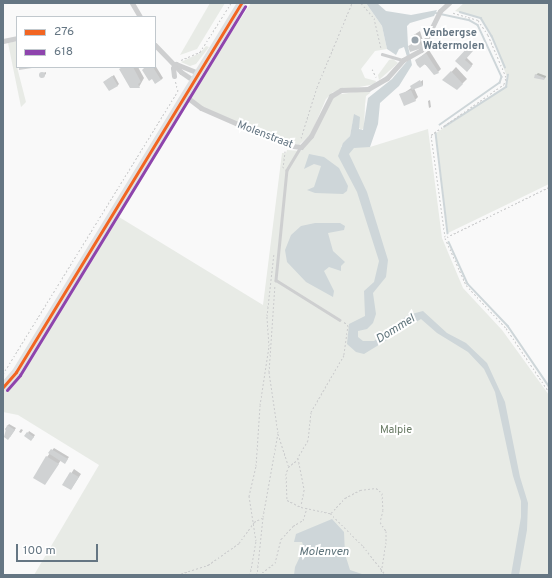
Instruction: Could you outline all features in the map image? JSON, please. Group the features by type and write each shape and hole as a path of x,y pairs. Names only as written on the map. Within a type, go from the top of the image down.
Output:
{"main road":[{"path":"3,387 16,372 241,3"}],"street":[{"path":"132,3 138,16"},
{"name":"Molenstraat","path":"184,95 208,111 286,145 301,147 311,136 331,96 341,90 368,89 378,84 407,58 426,44 439,14 449,3"},
{"path":"3,41 16,38"},
{"path":"156,46 176,64 196,77"},
{"path":"174,76 173,68 176,64"}],"lane":[{"path":"382,54 407,58"},
{"path":"301,147 287,170 276,280 340,320"}],"path":[{"path":"176,64 183,58 200,52 231,3"},
{"path":"301,147 302,130 352,3"},
{"path":"361,3 374,18 382,54"},
{"path":"453,13 478,20 488,35 506,77 504,84 430,134 445,238 466,285 506,328 549,392"},
{"path":"3,374 178,91 174,76"},
{"path":"445,238 549,187"},
{"path":"250,575 256,546 254,522 249,496 256,466 260,405 269,346 267,316 270,280"},
{"path":"276,280 272,311 272,350 270,372 278,433 289,466"},
{"path":"340,320 348,325 344,355 311,412 308,440 298,457 289,466 286,474 286,500 301,507 330,514 363,546 381,571 386,575"},
{"path":"258,575 263,518 278,433"},
{"path":"298,457 304,490 301,507"},
{"path":"330,514 345,498 360,490 376,488 382,493 383,510 380,522 386,531 386,542 381,575"},
{"path":"258,575 275,563 281,539 293,526 304,520 307,508"},
{"path":"177,575 208,565 239,543 254,522 263,518"}],"green space":[{"path":"210,3 225,3 197,49 180,55"},
{"path":"251,3 366,3 382,26 387,49 375,51 361,69 365,78 376,81 375,84 333,92 326,99 311,134 299,145 245,126 201,106 189,96"},
{"path":"464,3 549,4 549,184 448,233 436,133 506,87 508,80 492,36 481,18 455,11"},
{"path":"16,41 16,68 17,68 26,102 21,107 8,43"},
{"path":"206,46 209,47 196,64 190,66 181,62 200,53"},
{"path":"393,59 398,63 379,80 378,75 389,60"},
{"name":"Malpie","path":"369,90 370,93 366,96 364,128 361,130 353,121 350,136 341,147 370,147 428,129 442,238 463,288 502,330 549,395 549,575 34,575 99,465 18,415 3,412 3,392 186,100 189,102 119,217 263,305 282,153 286,153 287,150 301,151 335,95"}],"water":[{"name":"Dommel","path":"366,3 377,3 386,11 411,15 437,10 434,16 410,23 407,26 408,46 412,65 399,86 380,103 378,124 370,147 354,148 349,154 367,192 388,260 386,277 373,293 376,314 373,323 367,329 358,331 358,337 363,341 374,341 408,315 423,311 447,333 466,343 487,363 505,402 520,477 528,503 527,530 519,575 511,575 521,517 521,501 513,476 495,392 484,369 468,352 437,333 421,319 364,354 356,352 347,344 349,324 365,316 364,291 374,282 379,261 357,192 338,156 343,143 350,136 354,114 360,117 359,129 363,130 368,98 392,79 408,60 404,47 399,49 396,55 387,49 382,26"},
{"path":"309,154 324,157 339,168 348,186 347,191 343,194 315,193 307,190 314,187 321,166 314,164 304,169"},
{"path":"315,223 340,223 345,226 344,230 328,233 333,251 345,262 341,266 341,271 329,267 324,271 334,291 333,297 306,282 287,262 285,250 291,235 301,226"},
{"name":"Molenven","path":"332,519 344,532 345,554 350,570 365,575 294,575 295,567 304,548 302,542 294,542 296,534"}],"building":[{"name":"Venbergse Watermolen","path":"416,34 422,48 410,52 408,46 413,44 411,36"},
{"path":"469,46 473,51 465,60 472,66 467,72 455,61"},
{"path":"426,53 439,73 434,75 425,64 420,68 417,65 415,60"},
{"path":"19,68 32,68 19,70"},
{"path":"134,68 141,82 138,84 140,88 130,88 119,69"},
{"path":"144,68 154,68 161,80 155,84 152,79 149,81 142,70"},
{"path":"451,71 463,84 457,90 442,80"},
{"path":"42,72 45,75 42,78 39,75"},
{"path":"535,74 545,78 544,80 534,78"},
{"path":"112,76 118,86 109,91 103,82"},
{"path":"420,80 423,86 412,90 410,86"},
{"path":"411,90 416,101 404,106 399,94"},
{"path":"7,425 15,430 8,440 4,437"},
{"path":"27,432 34,437 31,441 24,436"},
{"path":"51,449 68,459 65,464 48,453"},
{"path":"46,456 59,464 45,485 33,478"},
{"path":"70,472 79,477 71,490 62,485"}],"waterway":[{"path":"460,12 481,18 492,36 505,67"},
{"path":"436,13 469,20 478,25 502,77 500,83 440,125"},
{"path":"444,127 506,87 508,75"},
{"path":"436,133 448,233"},
{"path":"449,242 468,284 508,326 549,386"}],"transit line":[{"name":"276","path":"3,387 16,372 241,3"},
{"name":"618","path":"7,390 20,375 245,6"}],"place":[{"name":"Venbergse Watermolen","path":"415,40"}]}
